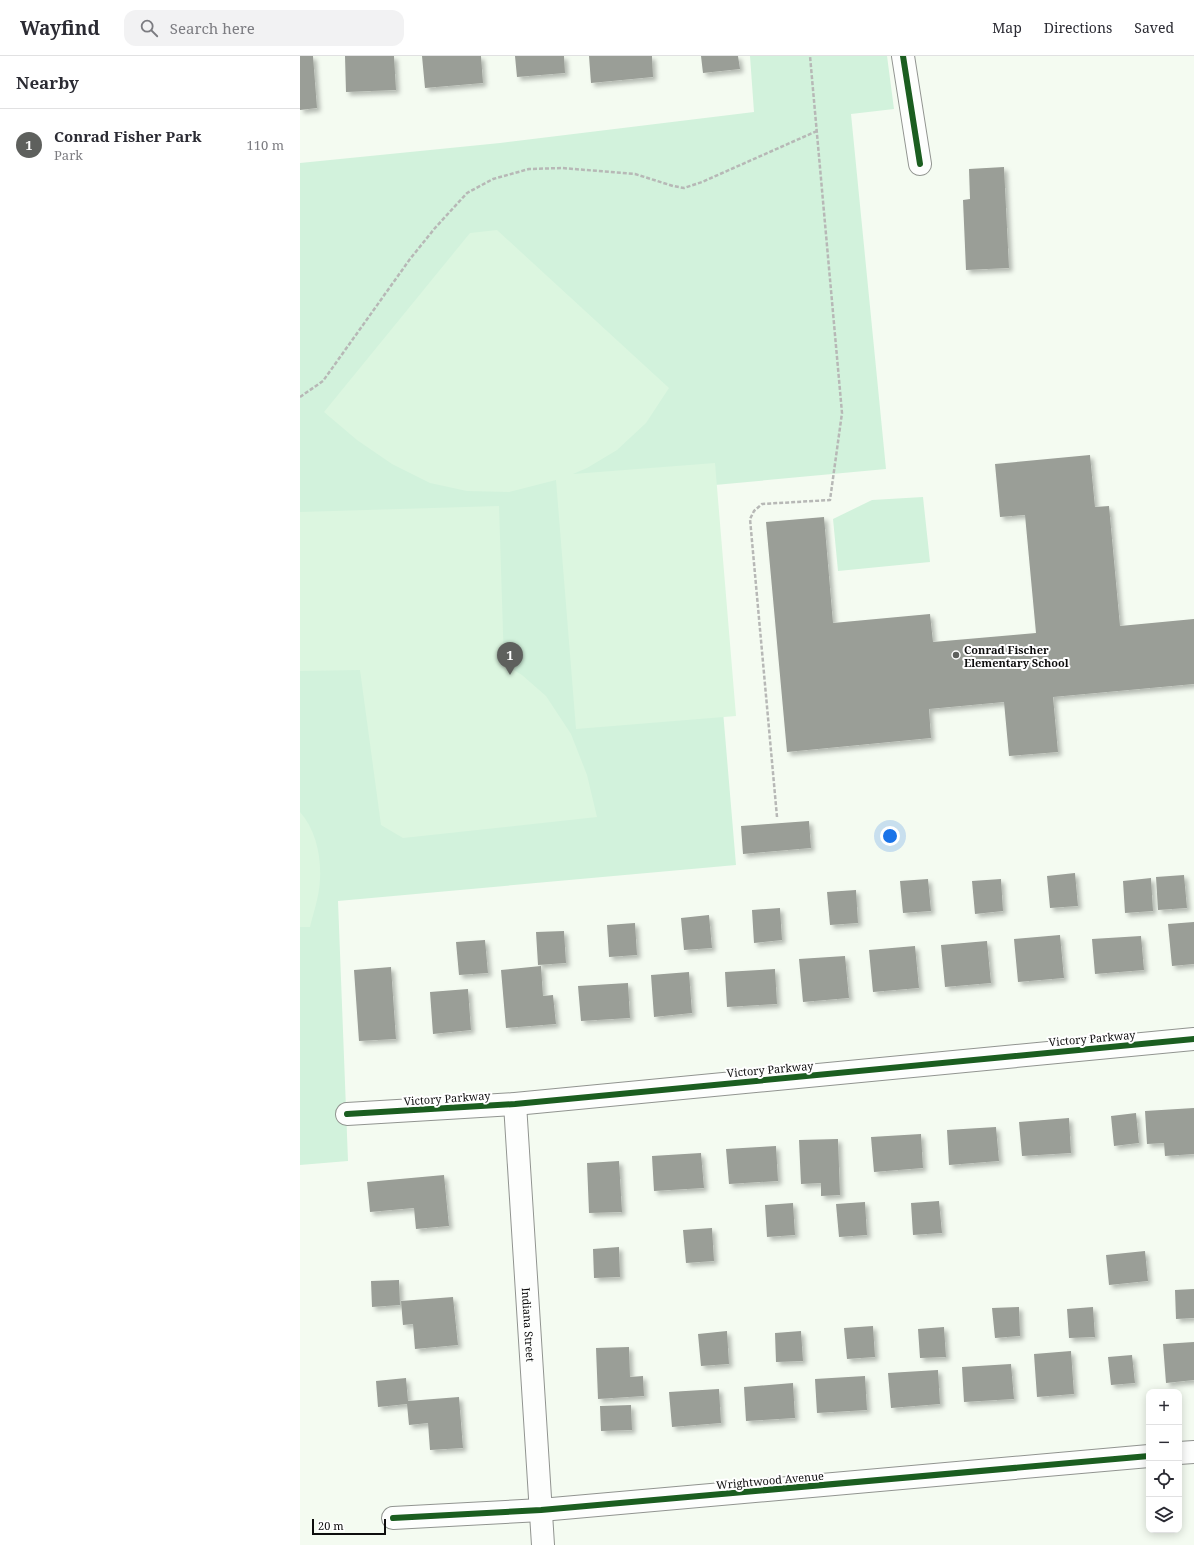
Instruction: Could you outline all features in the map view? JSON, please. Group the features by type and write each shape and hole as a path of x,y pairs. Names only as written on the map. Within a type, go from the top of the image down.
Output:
{"street":[{"path":"903,56 920,164"},
{"name":"Victory Parkway","path":"347,1114 515,1104 1194,1038"},
{"name":"Indiana Street","path":"515,1104 543,1545"},
{"path":"1182,1453 1194,1452"},
{"name":"Wrightwood Avenue","path":"393,1518 540,1510 1146,1456"}],"path":[{"path":"777,817 750,519 754,512 762,504 830,500 842,412 810,56"},
{"path":"300,397 323,381 410,259 435,228 467,193 493,179 529,169 562,168 635,174 684,188 702,182 817,131"}],"green space":[{"path":"750,56 887,56 894,109 851,114 886,469 704,486 736,865 338,901 348,1161 300,1165 300,163 500,143 754,112"},
{"path":"497,230 669,388 646,423 617,450 587,468 573,474 715,463 736,716 576,729 556,480 509,492 467,491 430,483 392,464 357,440 324,412 470,233"},
{"path":"923,497 930,562 838,571 833,519 872,500"},
{"path":"499,506 504,664 522,675 546,696 571,734 587,775 597,817 403,838 381,825 360,670 300,671 300,512"},
{"path":"300,812 312,831 319,854 319,889 310,927 300,927"}],"building":[{"path":"300,56 313,56 317,108 300,110"},
{"path":"345,56 394,56 396,90 346,92"},
{"path":"422,56 481,56 483,83 425,88"},
{"path":"515,56 564,56 565,73 517,77"},
{"path":"589,56 652,56 653,77 591,83"},
{"path":"701,56 738,56 740,69 703,73"},
{"path":"1004,167 1009,268 966,270 963,200 970,199 969,169"},
{"path":"1090,455 1095,507 1109,506 1120,626 1194,619 1194,684 1053,697 1058,752 1009,756 1004,702 929,709 931,738 787,752 766,522 824,517 833,623 930,614 933,642 1036,633 1025,515 1000,517 995,464"},
{"path":"809,821 811,848 743,854 741,826"},
{"path":"1075,873 1078,906 1050,908 1047,876"},
{"path":"1184,875 1187,908 1158,910 1156,877"},
{"path":"1151,878 1153,911 1125,913 1123,881"},
{"path":"928,879 931,911 903,913 900,881"},
{"path":"1001,879 1003,911 975,914 972,881"},
{"path":"856,890 858,923 830,925 827,892"},
{"path":"780,908 782,940 754,943 752,910"},
{"path":"709,915 712,948 684,950 681,918"},
{"path":"1194,922 1194,964 1172,966 1168,924"},
{"path":"635,923 637,955 609,957 607,925"},
{"path":"564,931 566,963 538,965 536,932"},
{"path":"1060,935 1064,978 1018,982 1014,939"},
{"path":"1141,936 1144,970 1095,974 1092,939"},
{"path":"485,940 488,973 459,975 456,942"},
{"path":"987,941 991,983 945,987 941,945"},
{"path":"915,946 919,988 873,992 869,950"},
{"path":"845,956 849,998 803,1002 799,959"},
{"path":"541,966 543,996 553,995 556,1024 506,1028 501,970"},
{"path":"391,967 396,1039 359,1041 354,970"},
{"path":"775,969 777,1004 727,1007 725,972"},
{"path":"689,972 692,1013 654,1017 651,975"},
{"path":"628,983 630,1018 581,1021 578,986"},
{"path":"468,989 471,1030 433,1034 430,992"},
{"path":"1194,1108 1194,1154 1165,1156 1164,1143 1147,1144 1145,1111"},
{"path":"1136,1113 1139,1143 1114,1146 1111,1116"},
{"path":"1069,1118 1071,1153 1022,1156 1019,1122"},
{"path":"996,1127 999,1161 949,1165 947,1130"},
{"path":"921,1134 923,1168 874,1172 871,1137"},
{"path":"838,1139 840,1195 821,1196 821,1183 801,1184 799,1140"},
{"path":"776,1146 778,1181 729,1184 726,1149"},
{"path":"701,1153 704,1188 654,1191 652,1156"},
{"path":"619,1161 622,1212 589,1213 587,1163"},
{"path":"444,1175 449,1226 416,1229 414,1208 370,1212 367,1182"},
{"path":"939,1201 942,1233 913,1235 911,1203"},
{"path":"865,1202 867,1235 839,1237 836,1204"},
{"path":"793,1203 795,1235 767,1237 765,1205"},
{"path":"712,1228 714,1261 686,1263 683,1230"},
{"path":"619,1247 620,1277 594,1278 593,1249"},
{"path":"1145,1251 1148,1281 1109,1285 1106,1255"},
{"path":"399,1280 400,1305 372,1307 371,1281"},
{"path":"1194,1289 1194,1318 1176,1319 1175,1290"},
{"path":"453,1297 458,1345 415,1349 413,1324 403,1325 401,1301"},
{"path":"1019,1307 1020,1336 995,1338 992,1308"},
{"path":"1093,1307 1095,1337 1069,1338 1067,1309"},
{"path":"873,1326 875,1357 847,1359 844,1328"},
{"path":"944,1327 946,1357 920,1358 918,1329"},
{"path":"727,1331 729,1364 701,1366 698,1334"},
{"path":"801,1331 803,1361 776,1362 775,1333"},
{"path":"1194,1342 1194,1380 1166,1383 1163,1344"},
{"path":"629,1347 630,1377 643,1376 644,1396 598,1399 596,1348"},
{"path":"1071,1351 1074,1394 1037,1397 1034,1354"},
{"path":"1132,1355 1135,1383 1111,1385 1108,1357"},
{"path":"1011,1364 1014,1399 964,1402 962,1367"},
{"path":"938,1370 940,1404 891,1408 888,1373"},
{"path":"865,1376 867,1410 817,1413 815,1379"},
{"path":"406,1378 408,1401 459,1397 463,1448 430,1450 428,1423 409,1425 407,1404 378,1407 376,1381"},
{"path":"793,1383 795,1418 746,1421 744,1387"},
{"path":"719,1389 721,1423 672,1427 669,1392"},
{"path":"631,1405 632,1430 601,1431 600,1406"}],"cycle path":[{"path":"903,56 920,164"},
{"path":"347,1114 515,1104 1194,1039"},
{"path":"393,1518 541,1510 1146,1456"}],"place":[{"name":"Conrad Fischer Elementary School","path":"956,655"},
{"name":"Conrad Fisher Park","path":"510,675"}]}
